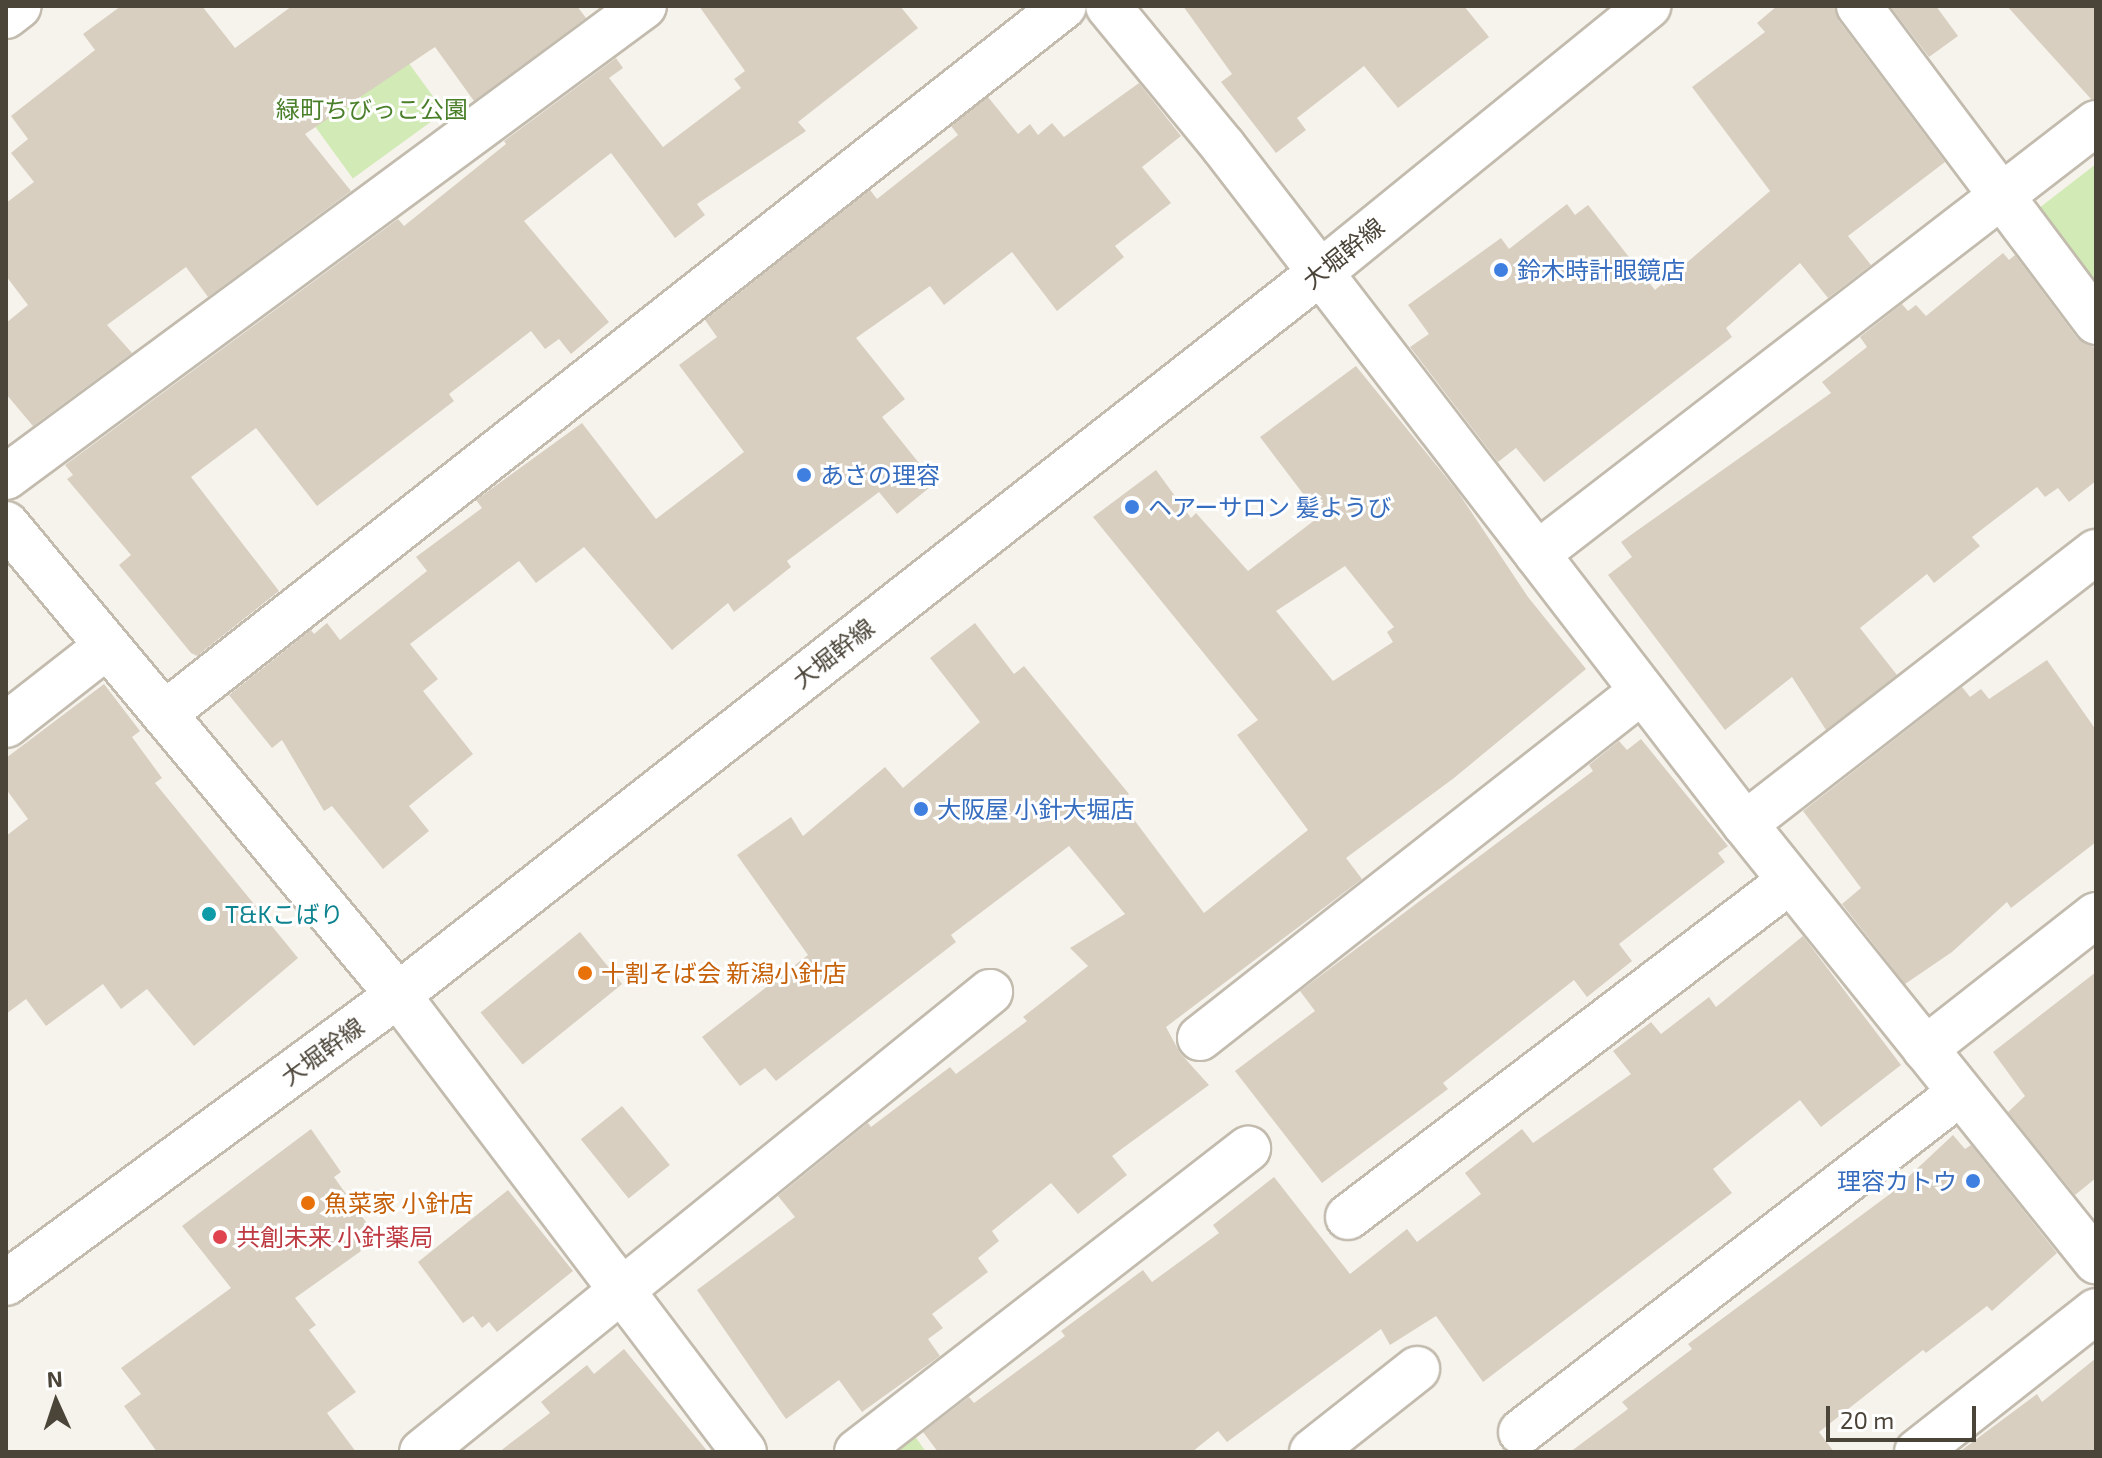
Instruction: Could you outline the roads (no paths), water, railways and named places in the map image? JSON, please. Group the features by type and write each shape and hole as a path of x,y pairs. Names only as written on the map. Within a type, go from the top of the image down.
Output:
{"street":[{"path":"6,16 19,6"},
{"path":"6,477 644,6"},
{"path":"164,714 1064,6"},
{"path":"1108,6 1321,272 1745,824 2096,1261"},
{"name":"大堀幹線","path":"6,1283 398,995 1321,272 1648,6"},
{"path":"1859,6 2096,322"},
{"path":"1537,554 2096,123"},
{"path":"6,524 398,995 744,1452"},
{"path":"1745,824 2096,552"},
{"path":"6,725 107,646"},
{"path":"1200,1038 1642,691"},
{"path":"1348,1217 1790,881"},
{"path":"1925,1049 2096,915"},
{"path":"422,1452 623,1293 990,992"},
{"path":"1521,1432 1960,1093"},
{"path":"857,1452 1248,1149"},
{"path":"1917,1452 2096,1311"},
{"path":"1312,1452 1417,1369"}],"place":[{"name":"鈴木時計眼鏡店","path":"1501,270"},
{"name":"あさの理容","path":"804,475"},
{"name":"ヘアーサロン 髪ようび","path":"1132,507"},
{"name":"大阪屋 小針大堀店","path":"921,809"},
{"name":"T&Kこばり","path":"209,914"},
{"name":"十割そば会 新潟小針店","path":"585,973"},
{"name":"理容カトウ","path":"1973,1181"},
{"name":"魚菜家 小針店","path":"308,1203"},
{"name":"共創未来 小針薬局","path":"220,1237"}],"park label":[{"name":"緑町ちびっこ公園","path":"372,109"}]}
